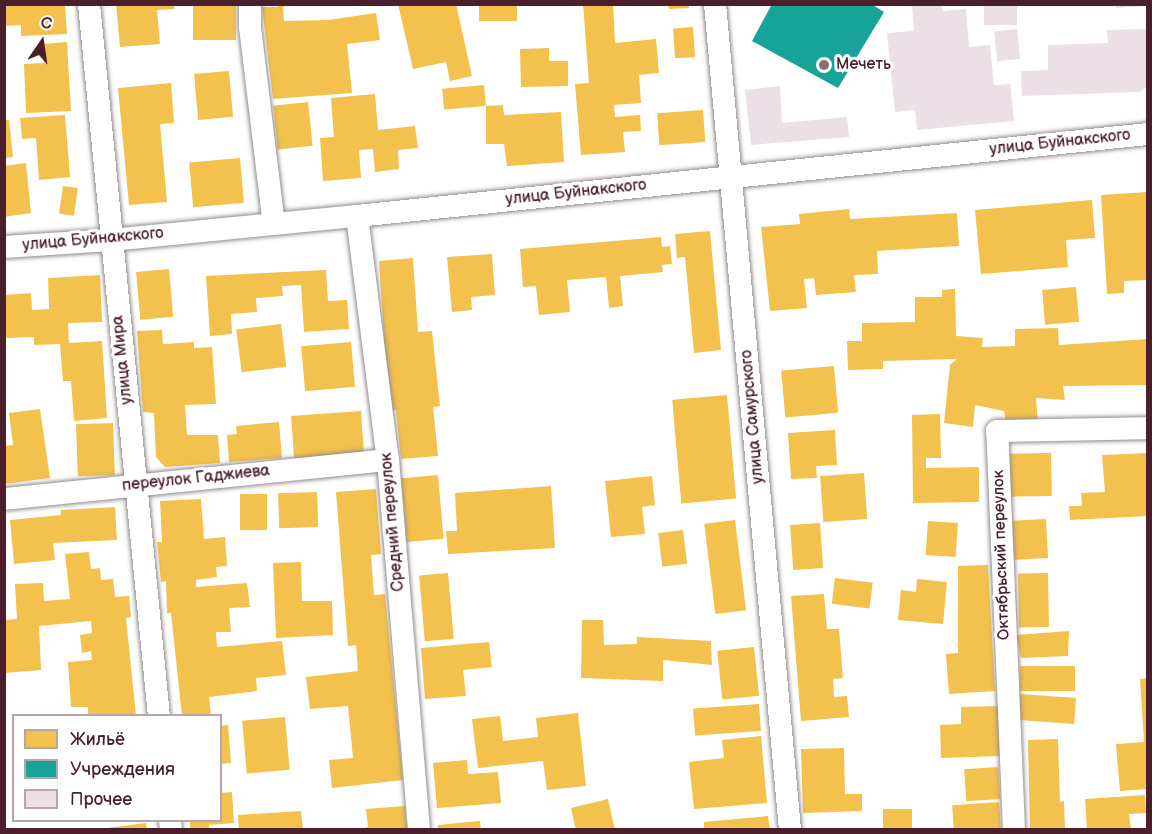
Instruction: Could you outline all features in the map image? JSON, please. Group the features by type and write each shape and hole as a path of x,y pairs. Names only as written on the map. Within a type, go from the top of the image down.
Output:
{"street":[{"name":"улица Мира","path":"89,4 159,714"},
{"path":"249,4 274,224"},
{"name":"улица Самурского","path":"715,4 790,830"},
{"name":"улица Буйнакского","path":"4,247 111,240 357,216 1148,134"},
{"name":"Средний переулок","path":"357,216 388,459 419,830"},
{"name":"Октябрьский переулок","path":"1014,830 997,431 1148,428"},
{"name":"переулок Гаджиева","path":"4,500 388,459"}],"building: Жильё":[{"path":"4,4 65,4 67,34 21,36 21,25 4,26"},
{"path":"116,4 174,4 174,9 157,10 160,44 120,47"},
{"path":"193,4 236,4 236,40 193,40"},
{"path":"278,4 292,4 283,7 284,21 328,20 376,13 380,40 347,44 352,93 273,99 262,7 278,7"},
{"path":"398,4 456,4 472,76 450,81 446,62 413,69"},
{"path":"479,4 517,4 517,21 479,21"},
{"path":"583,4 613,4 615,43 656,39 659,73 639,75 641,103 614,105 615,117 640,115 641,131 623,132 625,152 581,155 575,84 589,83"},
{"path":"668,4 688,4 689,8 669,9"},
{"path":"693,27 695,57 675,58 673,28"},
{"path":"67,42 71,111 26,113 24,64 44,63 43,44"},
{"path":"549,48 549,61 568,61 568,86 521,87 520,49"},
{"path":"229,71 233,117 198,120 194,74"},
{"path":"171,83 174,123 160,124 167,202 129,205 118,88"},
{"path":"484,85 486,106 444,110 442,89"},
{"path":"375,94 378,130 415,126 418,148 398,150 399,169 375,172 373,149 359,150 361,178 323,181 320,138 334,137 331,98"},
{"path":"308,102 313,146 278,149 273,106"},
{"path":"503,105 504,115 561,112 564,162 507,166 504,144 486,144 486,106"},
{"path":"703,110 705,142 659,145 657,113"},
{"path":"65,115 70,177 39,180 36,138 22,139 20,118"},
{"path":"4,120 9,120 13,157 4,158"},
{"path":"240,158 244,203 193,207 189,162"},
{"path":"26,163 31,213 4,217 4,166"},
{"path":"63,186 78,188 74,216 59,214"},
{"path":"1148,192 1148,280 1124,281 1124,293 1107,294 1101,195"},
{"path":"1092,200 1095,238 1066,240 1068,267 981,274 975,210"},
{"path":"849,209 850,219 957,213 959,246 877,251 878,274 854,275 856,292 816,295 814,278 804,279 807,308 770,311 761,227 800,224 799,214"},
{"path":"710,231 721,350 694,353 685,257 677,258 675,234"},
{"path":"661,237 662,247 670,246 672,264 662,265 663,272 620,276 623,306 609,308 606,277 567,280 570,312 539,315 536,286 523,287 520,249"},
{"path":"492,254 495,295 471,297 472,310 452,312 447,257"},
{"path":"413,258 418,332 432,331 440,406 433,407 438,456 401,459 396,410 390,411 381,336 384,336 379,261"},
{"path":"169,269 173,317 140,320 136,272"},
{"path":"326,270 328,301 347,300 349,329 304,332 301,285 282,286 283,296 256,298 257,312 231,314 232,334 210,336 206,276"},
{"path":"100,275 102,322 68,323 69,343 102,341 107,418 74,421 71,381 63,381 60,344 34,345 34,337 5,338 5,295 31,293 32,310 49,309 48,278"},
{"path":"1076,287 1079,322 1045,325 1042,290"},
{"path":"955,289 956,336 983,338 982,347 1015,346 1015,329 1058,328 1059,345 1148,339 1148,385 1063,386 1065,400 1036,398 1038,423 1006,423 1004,411 975,405 973,427 944,423 950,365 957,359 883,361 883,369 848,370 847,341 862,341 862,323 915,322 915,297 942,297 942,290"},
{"path":"281,324 286,367 242,372 236,329"},
{"path":"162,330 163,344 194,342 194,348 212,347 216,404 185,405 187,435 218,435 220,463 165,467 156,457 154,413 143,412 137,331"},
{"path":"351,342 355,387 305,391 301,346"},
{"path":"834,366 838,413 785,417 781,371"},
{"path":"727,395 736,499 681,503 672,400"},
{"path":"40,409 50,478 4,484 4,446 13,445 9,413"},
{"path":"361,411 364,454 294,459 291,416"},
{"path":"940,414 941,458 926,458 926,468 979,467 979,502 913,503 912,415"},
{"path":"279,422 282,458 229,462 227,435 237,434 236,426"},
{"path":"113,423 115,475 78,476 76,424"},
{"path":"835,430 837,465 816,466 817,478 791,479 788,433"},
{"path":"1051,453 1052,496 1010,497 1009,454"},
{"path":"1148,453 1148,516 1070,520 1069,506 1082,506 1081,493 1105,492 1102,455"},
{"path":"864,473 867,519 823,522 820,476"},
{"path":"438,475 444,539 407,542 401,478"},
{"path":"652,476 655,505 642,507 645,534 611,537 605,481"},
{"path":"551,486 555,548 448,554 446,531 457,531 455,493"},
{"path":"376,489 381,554 371,555 374,595 385,594 403,780 332,788 329,760 353,758 348,706 310,709 306,677 358,671 356,645 348,646 336,492"},
{"path":"317,492 318,527 279,528 278,493"},
{"path":"240,494 267,494 267,530 240,530"},
{"path":"201,499 204,539 225,537 227,566 216,567 217,577 196,580 196,587 247,583 250,607 229,608 231,632 216,632 217,647 282,641 286,675 256,678 257,691 209,697 211,714 182,714 171,613 167,613 166,581 161,582 157,542 162,542 160,501"},
{"path":"115,507 117,540 53,543 55,560 14,564 10,520 61,515 61,510"},
{"path":"1046,519 1048,558 1014,560 1012,521"},
{"path":"735,520 746,610 715,614 704,524"},
{"path":"928,521 958,523 956,557 926,555"},
{"path":"820,523 823,568 793,570 790,525"},
{"path":"683,530 687,564 662,567 658,533"},
{"path":"89,552 91,569 100,568 101,580 113,579 115,597 129,596 131,617 126,618 136,714 88,714 88,707 71,707 68,662 92,660 91,651 82,653 80,635 92,633 91,621 39,626 41,670 4,673 4,620 17,619 15,584 43,583 44,601 70,599 65,554"},
{"path":"301,562 302,601 332,601 333,635 276,638 273,563"},
{"path":"988,565 995,691 949,694 946,654 958,653 958,566"},
{"path":"448,573 454,639 425,641 419,576"},
{"path":"1048,573 1049,627 1019,628 1018,574"},
{"path":"835,578 873,583 870,608 832,604"},
{"path":"917,579 947,582 943,624 898,620 901,590 916,592"},
{"path":"824,594 827,629 839,629 843,678 833,679 834,697 847,696 849,717 801,721 791,596"},
{"path":"582,620 603,620 604,645 637,644 637,637 711,641 712,665 663,660 663,681 581,678"},
{"path":"1069,631 1068,656 1021,658 1016,635"},
{"path":"489,642 492,667 463,670 466,696 425,699 421,648"},
{"path":"754,647 759,696 722,700 717,651"},
{"path":"1020,666 1075,666 1075,691 1020,691"},
{"path":"1148,678 1148,789 1120,791 1116,744 1144,742 1140,679"},
{"path":"1020,694 1076,698 1074,724 1018,720"},
{"path":"759,704 761,731 695,736 693,709"},
{"path":"998,706 1000,756 941,758 940,725 961,724 961,707"},
{"path":"578,713 586,786 547,790 543,761 478,768 472,719 500,716 503,741 538,737 536,718"},
{"path":"285,717 290,770 247,774 242,721"},
{"path":"228,725 231,763 222,764 222,726"},
{"path":"761,736 767,803 694,809 689,762 724,758 722,740"},
{"path":"1058,739 1060,802 1064,801 1065,830 1030,830 1028,740"},
{"path":"844,748 845,794 862,794 862,811 803,813 801,749"},
{"path":"467,760 468,774 498,772 501,803 437,808 433,763"},
{"path":"998,767 1000,799 966,801 964,769"},
{"path":"232,792 234,823 209,825 209,830 190,830 190,822 222,822 222,793"},
{"path":"1145,795 1146,813 1129,814 1131,830 1087,830 1085,799"},
{"path":"608,799 615,830 576,830 571,808"},
{"path":"999,802 1001,830 954,830 952,805"},
{"path":"405,806 407,830 360,830 368,827 366,809"},
{"path":"883,809 912,809 912,830 883,830"},
{"path":"301,811 303,830 239,830 238,815"},
{"path":"768,816 770,830 704,830 704,822"},
{"path":"480,821 481,830 438,830 438,825"},
{"path":"146,823 147,830 107,830 107,828"}],"building: Учреждения":[{"name":"Мечеть","path":"772,4 871,4 884,12 838,88 752,41"}],"building: Прочее":[{"path":"912,4 942,4 943,11 966,9 969,47 990,45 994,85 1010,84 1014,121 917,130 915,110 895,112 887,33 914,31"},
{"path":"984,4 1017,4 1017,25 984,25"},
{"path":"1116,4 1144,4 1144,6 1116,8"},
{"path":"1017,29 1020,59 997,61 994,31"},
{"path":"1148,29 1148,86 1139,92 1022,96 1021,71 1048,70 1048,45 1108,43 1107,30"},
{"path":"780,86 782,123 847,117 849,137 751,145 745,90"}],"place":[{"name":"Мечеть","path":"824,65"}]}
